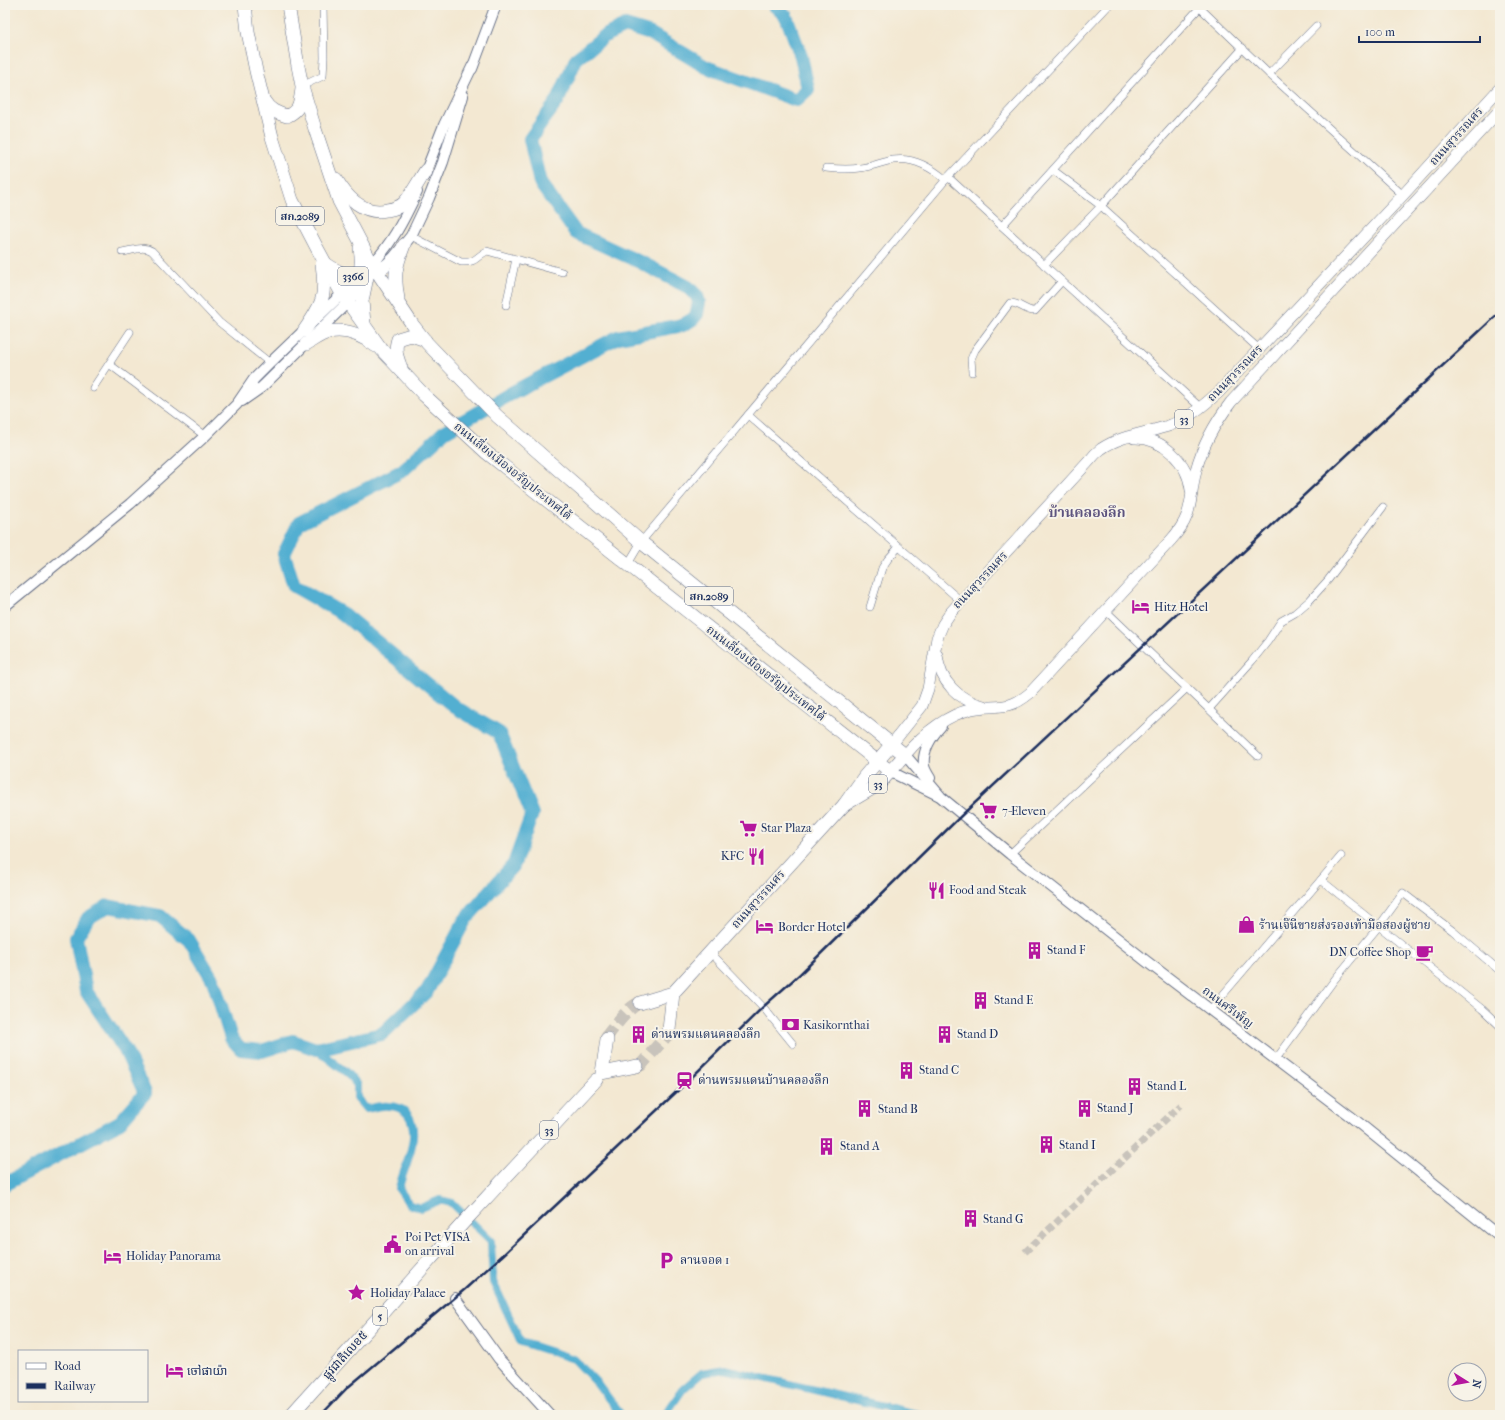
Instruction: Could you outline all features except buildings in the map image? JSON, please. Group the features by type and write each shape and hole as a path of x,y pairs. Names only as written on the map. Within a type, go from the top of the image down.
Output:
{"highway":[{"name":"ถนนเลี่ยงเมืองอรัญประเทศใต้","path":"245,5 248,32 261,93 272,137 292,200 346,299 382,350 424,395 487,453 891,772"},
{"name":"ถนนเลี่ยงเมืองอรัญประเทศใต้","path":"288,5 302,86 314,129 339,201 358,240 369,274 390,292 425,340 497,416 641,542 905,755"},
{"path":"261,93 267,106 276,113 287,116 295,113 300,103 302,86"},
{"path":"326,162 341,188 359,206 368,210 381,212 393,209 404,203 426,170"},
{"path":"399,304 395,283 395,270 408,240"},
{"path":"304,331 318,311 324,292 323,259"},
{"name":"3366","path":"323,259 338,272 353,276 369,274"},
{"path":"365,326 362,301 369,274"},
{"name":"3366","path":"369,274 376,286 390,292"},
{"name":"3366","path":"346,299 369,274"},
{"path":"306,344 329,332 341,331 352,332 366,338 382,350"},
{"path":"404,373 396,356 395,348 398,339 410,335 425,340"},
{"name":"ถนนสุวรรณศร","path":"673,993 844,805 864,777 892,744"},
{"name":"ถนนสุวรรณศร","path":"844,805 878,785 905,755"},
{"path":"640,1003 673,993 670,1030"},
{"path":"607,1039 602,1073 637,1066"},
{"name":"ផ្លូវជាតិលេខ៥","path":"291,1415 503,1179 596,1080"}],"main road":[{"name":"3366","path":"369,274 400,227 418,191 444,125 473,64 496,5"},
{"name":"3366","path":"369,274 408,240 429,198 443,162 473,64"},
{"name":"ถนนสุวรรณศร","path":"892,744 922,706 928,689 937,638 943,624 961,601 1090,460 1101,449 1121,440 1171,425 1186,418 1201,408 1219,392 1403,195 1500,88"},
{"name":"ถนนสุวรรณศร","path":"905,755 929,730 947,719 972,709 1009,705 1030,693 1106,611 1184,525 1189,512 1196,471 1203,449 1217,422 1231,402 1500,110"},
{"name":"3366","path":"237,404 254,379 270,363 304,331 346,299"},
{"name":"3366","path":"5,606 130,504 205,436 237,404 262,387 306,344 346,299"},
{"path":"1121,440 1136,438 1147,440 1159,444 1172,452 1184,467 1189,479 1192,495"},
{"path":"936,650 938,664 943,678 954,692 972,704 988,707"},
{"path":"941,797 924,767 926,751 931,737 947,719"},
{"name":"ถนนศรีเพ็ญ","path":"905,755 941,797 1010,854 1146,962 1350,1116 1500,1238"},
{"name":"ถนนศรีเพ็ญ","path":"891,772 941,797"},
{"path":"455,1298 499,1359 550,1415"}],"street":[{"path":"302,86 323,76 324,58 322,5"},
{"path":"628,564 641,542 947,178 1108,5"},
{"path":"1002,226 1199,6 1269,74 1403,195"},
{"path":"1269,74 1316,26"},
{"path":"1044,265 1101,206 1243,48"},
{"path":"826,168 846,170 862,168 893,160 907,159 921,164 947,178 1002,226 1201,408"},
{"path":"1053,170 1101,206 1259,349"},
{"path":"408,240 461,262 476,260 480,255 487,251 562,272"},
{"path":"122,252 138,248 152,251 219,322 270,363"},
{"path":"506,305 516,259"},
{"path":"972,372 971,359 975,350 1010,303 1014,303 1029,310 1035,311 1062,281"},
{"path":"93,388 130,332"},
{"path":"109,364 205,436"},
{"path":"748,415 873,523 898,548 961,601"},
{"path":"1209,709 1252,661 1268,641 1281,621 1295,613 1309,601 1328,580 1383,507"},
{"path":"870,607 882,568 898,548"},
{"path":"1106,611 1258,756"},
{"path":"1010,854 1187,688"},
{"path":"1210,1010 1341,856"},
{"path":"1321,880 1482,1009 1500,1026"},
{"path":"1276,1059 1335,979 1379,926 1403,894 1453,931 1500,971"},
{"path":"710,952 763,1007 793,1044"}],"waterway":[{"path":"5,1184 120,1122 145,1093 125,1050 86,991 76,938 88,918 108,906 160,916 189,940 213,980 231,1038 241,1049 262,1051 293,1041 316,1049 382,1034 427,991 465,920 514,864 532,814 499,733 455,707 343,614 294,586 284,554 299,523 402,471 444,432 515,391 618,337 683,325 693,319 697,314 699,302 697,296 688,287 642,263 576,233 540,183 530,139 558,100 576,59 606,35 625,26 651,34 706,67 796,100 808,89 801,56 786,16 774,5"},
{"path":"316,1049 347,1073 357,1085 357,1098 366,1109 388,1106 404,1111 409,1117 412,1124 413,1139 399,1189 410,1205 421,1208 440,1200 452,1203 491,1241 493,1282 521,1342 574,1359 597,1383 621,1415"},
{"path":"665,1415 683,1389 702,1373 725,1369 921,1415"}],"tunnel":[{"path":"607,1039 607,1036 622,1017 640,1003"},
{"path":"637,1066 641,1065 669,1033 669,1030"},
{"path":"1025,1252 1181,1105"}],"railway":[{"path":"321,1415 347,1388 464,1290 504,1254 687,1082 763,1007 800,974 962,815 1500,312"}],"place":[{"name":"Hitz Hotel","path":"1141,607"},
{"name":"7-Eleven","path":"989,811"},
{"name":"Star Plaza","path":"748,828"},
{"name":"KFC","path":"757,856"},
{"name":"Food and Steak","path":"936,890"},
{"name":"ร้านเจ๊นีขายส่งรองเท้ามือสองผู้ชาย","path":"1246,925"},
{"name":"Border Hotel","path":"765,927"},
{"name":"Stand F","path":"1034,950"},
{"name":"DN Coffee Shop","path":"1424,952"},
{"name":"Stand E","path":"981,1000"},
{"name":"Kasikornthai","path":"790,1025"},
{"name":"ด่านพรมแดนคลองลึก","path":"638,1034"},
{"name":"Stand D","path":"944,1034"},
{"name":"Stand C","path":"906,1070"},
{"name":"ด่านพรมแดนบ้านคลองลึก","path":"685,1080"},
{"name":"Stand L","path":"1134,1086"},
{"name":"Stand J","path":"1084,1108"},
{"name":"Stand B","path":"865,1109"},
{"name":"Stand I","path":"1046,1145"},
{"name":"Stand A","path":"827,1146"},
{"name":"Stand G","path":"970,1219"},
{"name":"Poi Pet VISA on arrival","path":"392,1244"},
{"name":"Holiday Panorama","path":"113,1256"},
{"name":"ลานจอด 1","path":"667,1260"},
{"name":"Holiday Palace","path":"357,1293"},
{"name":"ចៅផាយ៉ា","path":"174,1371"}],"district":[{"name":"บ้านคลองลึก","path":"1087,512"}]}
